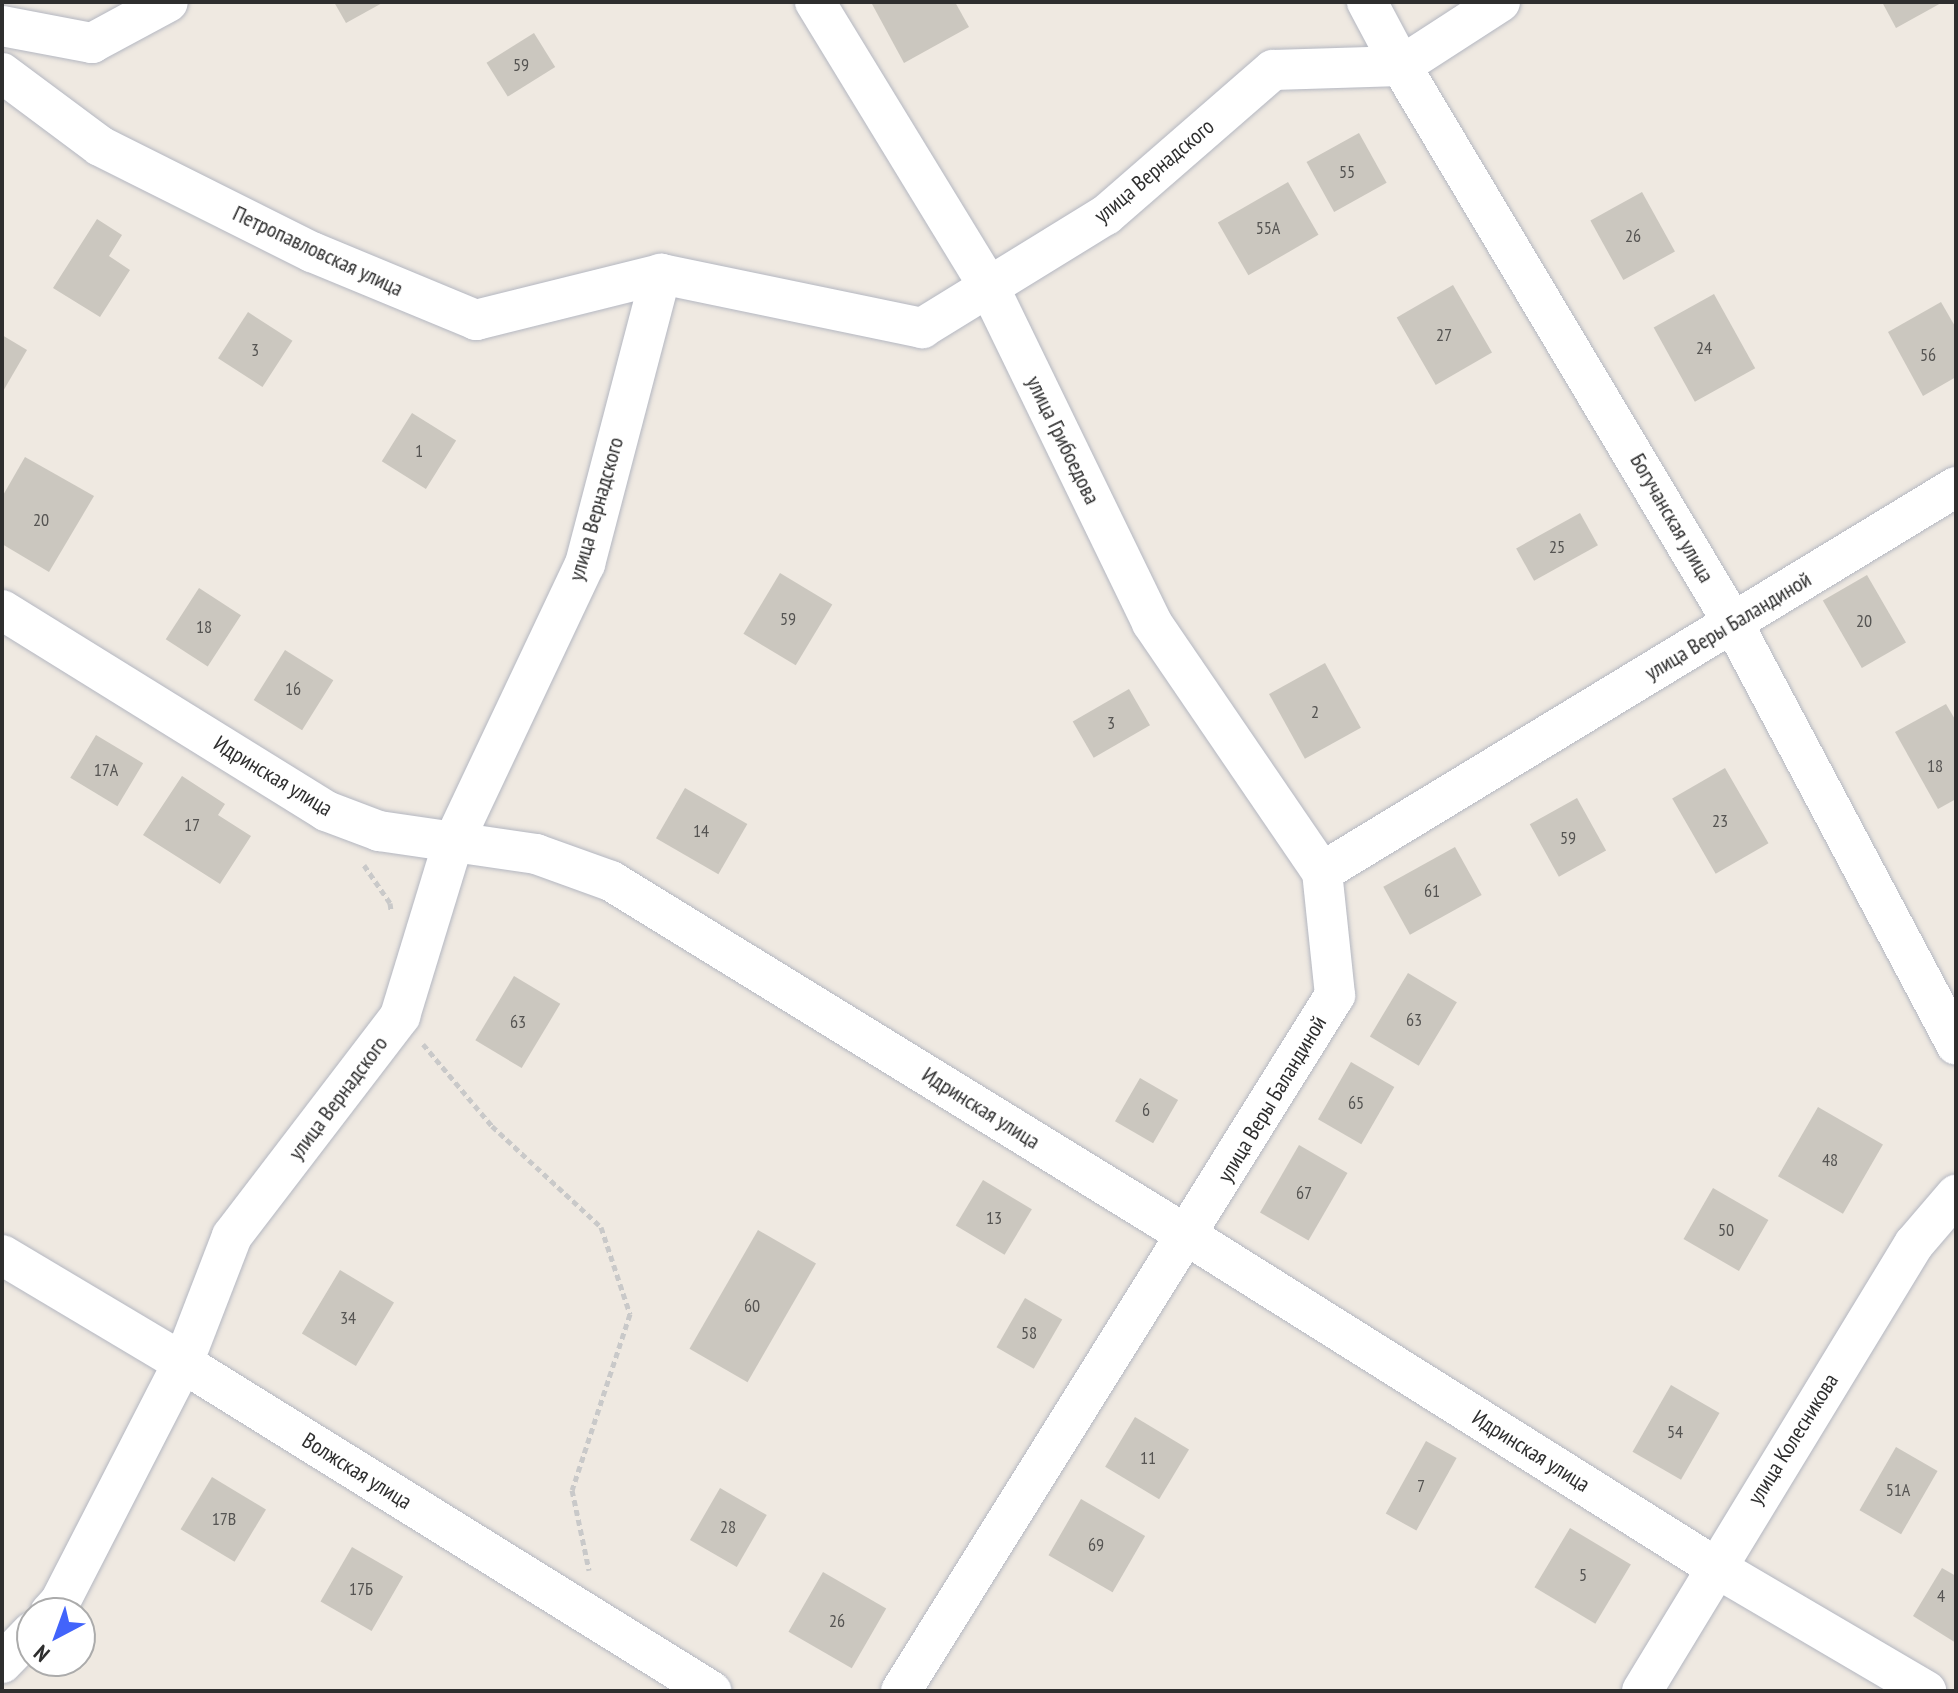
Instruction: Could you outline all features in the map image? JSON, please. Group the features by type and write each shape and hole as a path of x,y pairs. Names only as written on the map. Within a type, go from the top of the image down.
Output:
{"street":[{"path":"2,26 92,43 168,2"},
{"name":"улица Грибоедова","path":"815,2 989,287 1152,623 1322,872"},
{"name":"Богучанская улица","path":"1367,2 1401,66 1733,623 1956,1045"},
{"path":"1401,66 1500,2"},
{"name":"улица Вернадского","path":"63,1597 183,1363 232,1236 400,1016 453,843 585,564 661,274 922,328 1106,215 1273,70 1401,66"},
{"name":"Петропавловская улица","path":"2,73 100,146 312,252 476,320 661,274"},
{"name":"улица Веры Баландиной","path":"901,1691 1188,1236 1335,995 1322,872 1956,487"},
{"name":"Идринская улица","path":"2,610 326,811 379,831 536,854 611,881 1188,1236 1715,1567 1926,1691"},
{"name":"улица Колесникова","path":"1642,1691 1914,1244 1956,1195"},
{"name":"Волжская улица","path":"2,1255 183,1363 711,1691"},
{"path":"2,1663 16,1649"}],"path":[{"path":"358,857 390,903 391,917"},
{"path":"400,1016 492,1126 601,1227 630,1314 572,1490 599,1621"}],"building":[{"path":"334,2 384,2 346,23"},
{"path":"955,2 969,27 904,63 872,4"},
{"path":"1882,2 1943,2 1896,28"},
{"path":"534,33 555,67 508,97 487,63"},
{"path":"1359,133 1387,183 1334,212 1307,162"},
{"path":"1288,182 1318,235 1248,275 1218,222"},
{"path":"1642,192 1675,251 1623,280 1590,221"},
{"path":"97,219 122,235 109,256 130,270 100,317 53,288"},
{"path":"1453,285 1492,353 1436,385 1397,318"},
{"path":"1714,294 1755,368 1695,402 1654,327"},
{"path":"1941,302 1956,328 1956,377 1923,396 1888,332"},
{"path":"248,312 292,341 262,387 218,358"},
{"path":"2,335 27,350 2,393"},
{"path":"412,413 456,441 426,489 382,461"},
{"path":"25,457 94,496 49,572 2,544 2,497"},
{"path":"1580,513 1598,545 1534,581 1516,548"},
{"path":"780,573 832,604 796,665 743,634"},
{"path":"1867,575 1906,643 1862,668 1823,600"},
{"path":"199,588 241,615 208,666 166,639"},
{"path":"285,650 333,680 302,730 254,700"},
{"path":"1325,663 1361,728 1305,759 1269,694"},
{"path":"1129,689 1150,725 1094,758 1073,722"},
{"path":"1946,704 1956,721 1956,799 1938,809 1895,732"},
{"path":"96,735 143,763 117,806 70,778"},
{"path":"1725,768 1768,843 1716,874 1672,798"},
{"path":"182,776 225,804 218,815 251,836 220,884 143,835"},
{"path":"685,788 747,824 718,874 656,838"},
{"path":"1577,798 1606,850 1559,877 1530,824"},
{"path":"1455,847 1482,895 1410,935 1383,887"},
{"path":"1408,973 1457,1002 1419,1066 1370,1036"},
{"path":"514,976 560,1004 522,1068 475,1040"},
{"path":"1351,1062 1394,1087 1361,1144 1318,1119"},
{"path":"1140,1078 1178,1100 1153,1143 1115,1121"},
{"path":"1818,1107 1883,1144 1843,1214 1778,1176"},
{"path":"1299,1145 1347,1173 1308,1241 1260,1213"},
{"path":"983,1180 1032,1209 1005,1255 956,1225"},
{"path":"1713,1188 1768,1220 1739,1271 1684,1239"},
{"path":"758,1230 816,1264 748,1382 690,1349"},
{"path":"340,1270 394,1302 356,1366 302,1333"},
{"path":"1025,1298 1062,1320 1034,1369 996,1347"},
{"path":"1671,1385 1719,1413 1681,1480 1632,1452"},
{"path":"1135,1417 1189,1449 1159,1499 1105,1467"},
{"path":"1426,1441 1457,1458 1416,1531 1386,1514"},
{"path":"1896,1447 1938,1471 1901,1534 1860,1510"},
{"path":"212,1477 266,1509 235,1562 181,1529"},
{"path":"720,1488 767,1515 737,1567 690,1540"},
{"path":"1081,1499 1145,1536 1113,1592 1048,1555"},
{"path":"1570,1528 1631,1565 1595,1624 1534,1587"},
{"path":"352,1547 403,1576 372,1631 320,1602"},
{"path":"1942,1568 1956,1576 1956,1643 1913,1616"},
{"path":"823,1572 886,1608 852,1668 788,1632"}]}
